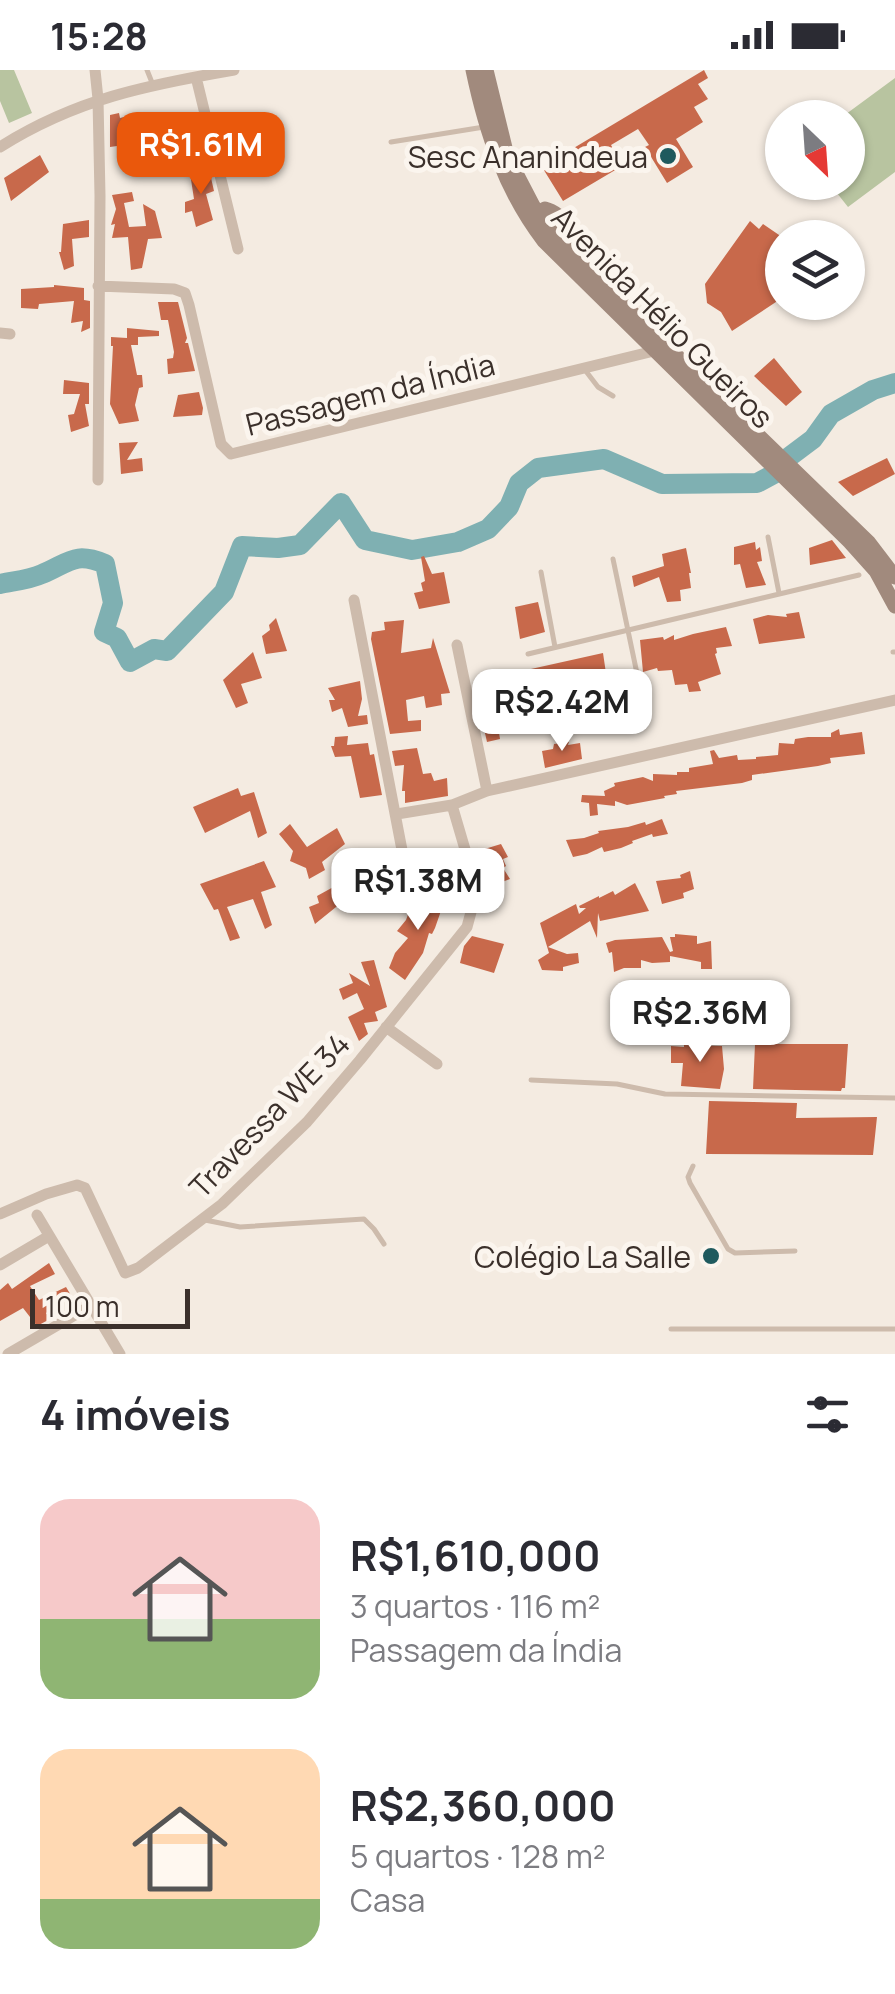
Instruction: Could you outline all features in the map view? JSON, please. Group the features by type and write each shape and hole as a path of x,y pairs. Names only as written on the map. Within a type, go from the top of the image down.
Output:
{"main road":[{"name":"Avenida Hélio Gueiros","path":"473,70 486,126 510,187 533,216"},
{"name":"Avenida Hélio Gueiros","path":"486,70 507,156 544,241 791,478"},
{"name":"Avenida Hélio Gueiros","path":"533,216 545,209 560,216 593,275 728,405 772,459"},
{"path":"791,478 869,543 895,577"},
{"path":"791,478 868,560 895,606"}],"street":[{"path":"95,70 98,480"},
{"path":"0,147 28,129 98,98 234,70"},
{"path":"196,77 238,249"},
{"name":"Passagem da Índia","path":"98,286 174,289 185,293 221,444 231,454 654,350"},
{"path":"354,600 407,876"},
{"path":"457,646 488,791"},
{"path":"397,814 895,700"},
{"name":"Travessa WE 34","path":"0,1214 76,1184 86,1188 125,1273 138,1268 222,1204 307,1122 468,927 474,880 452,804"},
{"path":"386,1027 437,1064"},
{"path":"37,1215 120,1354"},
{"path":"0,1265 50,1236"},
{"path":"8,1354 92,1305"}],"lane":[{"path":"147,70 153,85"},
{"path":"391,142 486,126"},
{"path":"583,367 598,387 613,396"},
{"path":"768,537 779,594"},
{"path":"613,559 644,707"},
{"path":"542,572 555,648"},
{"path":"528,654 858,574"},
{"path":"531,1080 617,1084 665,1094 895,1098"},
{"path":"693,1166 688,1177 690,1183 728,1249 735,1253 796,1251"},
{"path":"201,1221 240,1227 364,1219 384,1244"},
{"path":"670,1329 895,1329"}],"green space":[{"path":"0,70 14,70 32,113 9,123 0,101"},
{"path":"895,78 895,172 865,194 865,100"}],"building":[{"name":"Sesc Ananindeua","path":"704,70 708,78 698,84 708,99 694,107 703,122 676,139 693,167 667,183 638,129 611,145 622,166 563,201 542,167"},
{"path":"119,113 120,118 128,116 131,124 143,113 147,133 123,139 124,145 110,147 110,115"},
{"path":"40,155 49,172 11,201 4,178"},
{"path":"209,169 214,191 206,194 213,220 196,227 192,211 185,213 185,202 194,199 190,173"},
{"path":"132,192 134,201 124,203 129,227 146,226 143,204 155,211 162,238 148,239 142,268 131,270 128,237 112,238 115,224 111,225 116,209 112,195"},
{"path":"89,220 89,237 72,239 74,266 64,270 59,252 63,224"},
{"path":"750,221 759,229 765,225 765,309 732,331 721,312 707,303 705,284"},
{"path":"54,285 84,288 84,300 90,301 90,328 81,332 83,321 71,323 74,301 39,304 38,309 21,308 21,289"},
{"path":"158,302 178,302 185,343 195,371 168,374 167,359 173,358 174,352 168,320 161,320"},
{"path":"127,328 159,331 159,336 138,337 138,345 131,345 137,375 142,375 143,387 139,388 135,405 139,421 119,424 110,404 111,337 127,338"},
{"path":"774,358 802,392 786,406 754,376"},
{"path":"64,380 89,383 89,404 85,404 89,426 71,432 68,415 74,414 80,394 63,394"},
{"path":"199,392 202,415 173,417 178,395"},
{"path":"138,442 127,460 142,458 143,471 121,474 119,443"},
{"path":"887,458 895,474 853,496 838,482"},
{"path":"832,540 846,558 810,565 809,548"},
{"path":"755,542 756,550 760,547 762,561 757,562 766,585 746,588 740,564 734,565 734,547"},
{"path":"686,548 691,588 680,590 681,601 667,602 659,577 634,587 632,576 664,566 662,554"},
{"path":"424,556 432,574 444,572 450,603 419,609 414,593 423,591"},
{"path":"538,602 545,632 520,639 515,607"},
{"path":"799,612 805,638 759,644 753,619 768,615 787,617 786,614"},
{"path":"276,618 287,651 266,654 262,636"},
{"path":"404,620 401,653 431,648 433,638 450,693 441,694 442,705 426,708 424,696 406,700 408,721 421,720 421,731 390,734 371,639 372,632 385,630 384,622"},
{"path":"726,627 732,646 716,648 721,674 698,682 701,691 689,692 687,684 675,685 672,670 657,668 643,672 640,640 664,640 674,635 674,640"},
{"path":"253,652 262,678 241,684 248,703 236,708 223,680"},
{"path":"603,653 607,680 593,682 594,686 586,688 563,687 564,694 555,697 559,710 533,716 531,669"},
{"path":"360,681 362,699 358,716 367,715 368,724 348,727 342,708 332,712 329,700 335,700 328,688"},
{"path":"478,702 494,702 500,739 487,742"},
{"path":"839,729 840,735 862,732 865,754 830,758 831,763 818,766 752,775 752,780 742,783 676,791 677,794 665,798 627,805 615,801 615,806 597,804 598,815 590,816 589,803 581,802 582,795 605,796 604,791 614,783 643,777 653,781 653,774 677,775 689,772 689,768 713,764 710,751 714,750 719,758 737,755 738,760 756,759 778,755 779,743 831,737"},
{"path":"348,736 347,745 368,743 382,795 360,798 351,756 335,757 331,746 335,737"},
{"path":"569,742 568,745 580,743 582,759 545,768 542,751"},
{"path":"417,748 423,774 431,773 434,781 447,778 448,796 405,803 404,765 395,766 392,751"},
{"path":"238,788 241,796 254,792 267,833 258,838 250,811 205,833 193,807"},
{"path":"662,819 668,834 652,834 604,852 602,847 573,857 566,840 645,822 646,825"},
{"path":"290,824 307,847 337,828 345,844 322,862 325,870 309,879 306,868 290,861 293,851 279,834"},
{"path":"501,844 508,857 503,859 503,868 510,879 494,885 486,863 481,865 478,851"},
{"path":"357,856 359,883 345,888 346,894 338,897 341,903 315,924 309,907 319,903 317,896 337,885 335,879"},
{"path":"264,861 276,887 261,892 272,925 265,929 253,899 227,907 240,938 230,941 218,909 214,910 200,884"},
{"path":"690,871 694,889 683,893 684,898 662,904 656,881 681,878"},
{"path":"635,883 649,911 600,921 598,913 597,938 590,921 548,947 567,954 578,953 579,963 563,967 563,971 542,970 538,960 549,953 540,923 576,904 579,914 586,908 579,906 613,891 615,895"},
{"path":"426,892 455,899 457,907 443,905 423,953 405,980 389,968 408,938 397,931 413,901 429,907"},
{"path":"472,936 504,944 494,973 460,963 464,946"},
{"path":"697,936 697,944 711,941 712,969 701,969 701,962 670,956 670,962 641,960 641,968 614,972 612,952 609,953 606,943 662,937 670,952 670,937"},
{"path":"374,960 387,1007 375,1012 378,1021 364,1023 368,1034 359,1041 348,1017 364,1009 357,993 343,1000 339,989 353,983 349,973 370,986 361,962"},
{"path":"755,1044 848,1044 845,1088 753,1089"},
{"path":"671,1046 722,1046 724,1069 720,1089 681,1086 683,1063 671,1063"},
{"path":"709,1101 797,1103 796,1118 877,1117 873,1155 706,1154"},
{"path":"49,1263 55,1274 30,1286 39,1300 66,1287 72,1297 46,1313 50,1319 37,1326 23,1308 0,1321 0,1290 8,1283 12,1289"}],"waterway":[{"path":"0,584 37,576 79,559 105,564 113,603 104,632 117,638 130,662 154,649 167,651 224,592 242,546 300,545 341,503 365,540 412,550 458,542 488,529 509,507 519,483 538,468 604,459 662,484 757,483 774,474 813,439 831,414 873,390 895,383"}],"place":[{"name":"Sesc Ananindeua","path":"668,156"},
{"name":"Colégio La Salle","path":"711,1256"}]}
